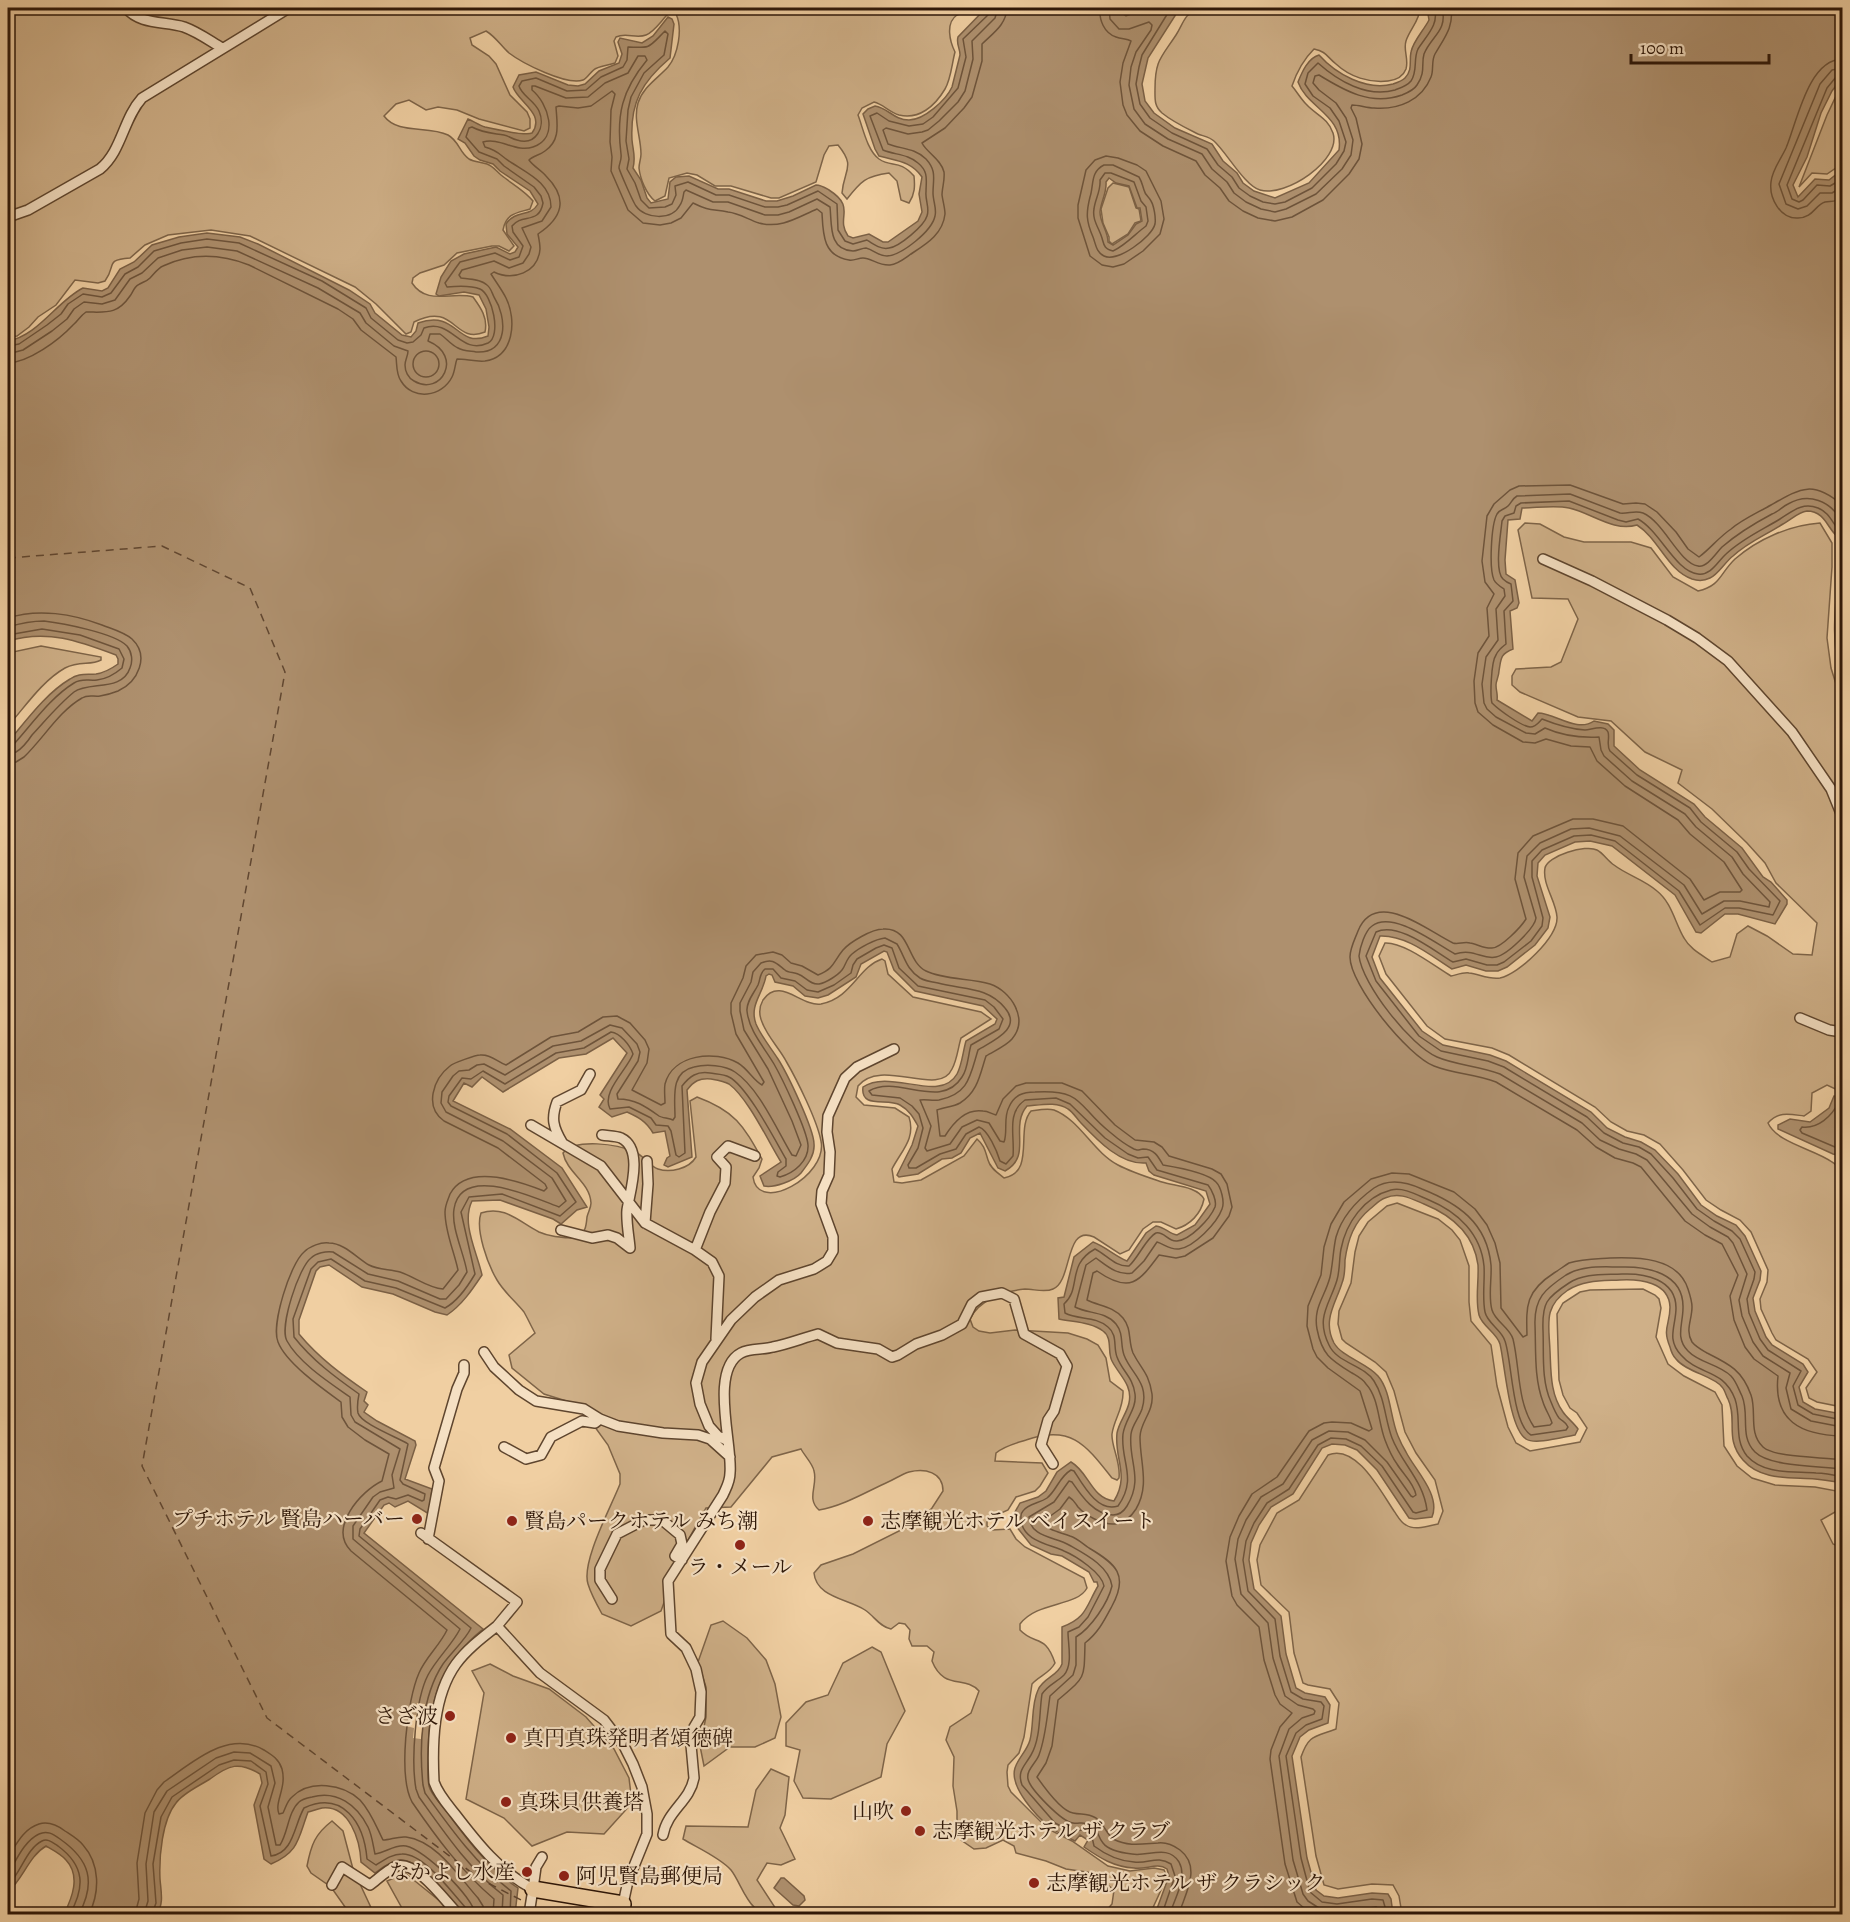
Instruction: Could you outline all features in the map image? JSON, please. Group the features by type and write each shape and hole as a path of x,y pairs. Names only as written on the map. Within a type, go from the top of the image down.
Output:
{"highway":[{"path":"533,1889 622,1909"}],"street":[{"path":"126,8 136,17 148,21 185,27 222,48"},
{"path":"8,217 28,210 100,169 115,151 132,109 142,98 289,8"},
{"path":"1543,559 1592,581 1667,620 1728,661 1792,732 1831,789 1842,816"},
{"path":"1800,1017 1830,1030 1842,1032"},
{"path":"728,1441 718,1436 710,1426 700,1404 696,1383 702,1362 731,1320 755,1296 779,1280 814,1269 827,1261 832,1251 833,1237 821,1204 822,1191 829,1175 830,1152 826,1132 828,1116 845,1078 857,1067 894,1049"},
{"path":"563,1144 554,1129 553,1113 557,1102 581,1090 590,1074"},
{"path":"531,1125 601,1166 645,1223 695,1250 712,1262 719,1276 716,1340"},
{"path":"561,1230 592,1238 608,1235 617,1238 630,1248 627,1212 633,1179 633,1155 628,1143 620,1137 603,1135"},
{"path":"695,1250 710,1212 725,1183 726,1167 717,1157 728,1146 755,1156"},
{"path":"645,1223 647,1161"},
{"path":"663,1835 669,1817 689,1794 693,1785 690,1734 700,1717 701,1692 696,1669 686,1648 670,1634 668,1581 726,1489 731,1471 724,1408 725,1387 729,1369 736,1356 744,1351 772,1348 818,1334 837,1343 878,1349 892,1357 962,1324 972,1304 981,1297 1002,1293 1014,1299 1024,1334 1060,1354 1066,1366 1054,1411 1048,1420 1041,1445 1053,1464"},
{"path":"484,1352 494,1367 519,1390 536,1401 584,1409 618,1426 663,1433 698,1435 710,1439 729,1456"},
{"path":"464,1365 464,1373 457,1389 434,1468 439,1481 424,1536 517,1602 497,1626 462,1656 445,1683 435,1738 434,1782 447,1803 493,1860 513,1877 533,1889"},
{"path":"504,1447 526,1459 541,1455 551,1437 582,1421 596,1423 600,1419"},
{"path":"612,1599 600,1580 600,1569 617,1534 644,1520 662,1520 680,1535 682,1544 675,1556 682,1560"},
{"path":"497,1626 540,1673 604,1720 624,1746 633,1764 642,1787 647,1814 647,1834 628,1881 622,1909"},
{"path":"530,1914 537,1867 542,1857"},
{"path":"332,1885 342,1867 370,1885 395,1867 408,1866 421,1874 458,1914"}],"shaded area":[{"path":"8,8 976,8 953,18 950,38 955,52 950,76 945,89 931,106 920,113 906,116 895,114 874,102 862,108 858,115 868,145 875,155 884,162 904,167 914,176 914,190 909,203 901,200 897,181 889,173 865,180 847,199 842,193 848,164 838,145 829,146 816,182 779,198 771,198 731,186 715,186 697,175 687,173 669,178 665,196 655,201 646,190 640,172 641,154 637,109 643,92 672,62 679,34 676,14 668,14 649,34 616,37 614,41 618,56 615,63 597,68 585,79 576,81 556,77 524,62 509,53 486,31 470,38 472,45 489,56 496,64 510,95 527,112 530,128 524,131 479,119 457,110 438,107 426,110 409,100 396,104 384,116 397,126 432,130 448,135 455,140 469,159 491,166 533,201 530,209 509,217 504,224 503,230 514,246 509,251 499,246 492,246 457,253 444,265 420,273 413,278 412,283 425,294 473,297 485,318 485,332 466,333 446,319 428,317 414,322 411,332 406,334 355,287 250,236 211,230 168,235 145,245 130,258 114,262 105,281 98,283 75,280 56,305 38,317 17,336 8,337"},
{"path":"1197,8 1420,8 1406,41 1406,69 1396,79 1374,81 1360,78 1341,69 1324,53 1314,49 1307,57 1292,86 1306,104 1331,128 1333,144 1329,154 1309,175 1296,183 1271,191 1254,187 1242,176 1214,141 1171,119 1156,105 1155,79 1160,60 1186,17"},
{"path":"1842,87 1842,167 1827,174 1812,173 1799,187 1827,115"},
{"path":"1113,183 1129,187 1136,208 1139,209 1141,221 1135,223 1128,234 1112,244 1103,223 1101,209 1108,188"},
{"path":"1525,523 1540,524 1564,537 1584,542 1631,542 1651,548 1673,577 1698,591 1716,582 1735,559 1754,545 1786,530 1820,523 1832,543 1827,638 1831,668 1842,703 1842,1092 1827,1085 1812,1093 1811,1111 1804,1116 1780,1115 1768,1123 1779,1136 1824,1157 1842,1172 1842,1407 1809,1398 1806,1388 1817,1372 1808,1359 1776,1340 1772,1333 1761,1309 1760,1299 1767,1282 1768,1270 1751,1232 1740,1220 1706,1200 1660,1144 1611,1122 1595,1107 1509,1055 1492,1048 1445,1039 1427,1026 1386,974 1379,956 1385,943 1393,944 1410,950 1451,976 1467,973 1500,978 1508,975 1536,954 1556,925 1556,911 1545,874 1547,864 1559,855 1585,849 1599,851 1619,869 1657,891 1670,907 1687,942 1696,952 1712,962 1730,957 1737,934 1748,926 1793,954 1812,955 1817,923 1776,883 1765,863 1747,843 1712,809 1678,783 1682,770 1645,752 1611,721 1578,717 1520,692 1512,685 1512,676 1516,669 1551,667 1561,662 1578,619 1568,599 1532,598 1518,530"},
{"path":"41,646 101,657 101,660 70,666 57,673 41,687 8,726 8,653"},
{"path":"882,959 885,961 888,974 913,997 981,1012 991,1019 961,1038 954,1065 945,1077 935,1080 881,1075 868,1078 858,1086 856,1097 864,1105 895,1108 909,1117 911,1132 892,1169 894,1182 921,1180 964,1156 977,1139 983,1146 994,1170 1004,1178 1014,1174 1022,1159 1025,1128 1031,1111 1048,1109 1054,1110 1071,1121 1101,1152 1118,1165 1162,1182 1191,1189 1204,1199 1198,1214 1186,1225 1176,1229 1161,1222 1153,1222 1143,1229 1129,1250 1120,1254 1094,1237 1084,1235 1073,1246 1064,1276 1053,1289 1043,1291 1025,1289 1001,1294 986,1302 974,1312 970,1319 973,1327 990,1333 1015,1330 1068,1333 1087,1339 1098,1345 1106,1358 1110,1381 1123,1391 1122,1403 1112,1434 1119,1466 1117,1480 1112,1478 1085,1447 1066,1436 1042,1436 1014,1444 996,1453 995,1461 1042,1463 1048,1473 1035,1491 1016,1497 1008,1510 990,1518 987,1526 992,1530 1010,1529 1025,1547 1084,1578 1087,1588 1075,1598 1036,1611 1020,1624 1020,1630 1025,1635 1047,1647 1055,1663 1032,1684 1024,1737 1019,1753 1008,1765 1008,1786 1011,1792 1048,1829 1072,1841 1108,1866 1130,1871 1154,1868 1164,1870 1167,1877 1150,1914 1103,1914 1112,1904 1114,1890 1093,1873 1066,1869 1016,1853 1014,1846 1003,1840 986,1848 974,1849 961,1840 957,1827 953,1786 954,1757 946,1740 950,1727 971,1713 979,1691 973,1686 942,1676 932,1661 934,1652 927,1646 912,1646 909,1639 910,1630 905,1624 899,1623 891,1629 887,1628 865,1610 827,1592 816,1581 814,1573 821,1565 853,1554 919,1521 932,1508 943,1491 940,1479 927,1471 909,1472 846,1502 819,1510 813,1501 815,1476 813,1468 801,1449 772,1457 731,1507 706,1508 683,1549 661,1611 631,1626 602,1614 588,1584 587,1574 593,1549 620,1484 620,1474 608,1445 579,1405 544,1394 512,1368 509,1355 535,1333 524,1312 493,1274 481,1238 481,1213 497,1211 505,1213 543,1234 577,1238 585,1229 591,1207 590,1196 565,1160 563,1153 577,1145 608,1145 635,1152 658,1169 673,1170 684,1167 696,1157 690,1101 697,1097 721,1108 743,1128 762,1159 753,1177 758,1188 767,1192 779,1192 792,1186 814,1167 820,1154 821,1141 801,1089 764,1027 760,1014 763,1000 776,991 791,994 813,1004 832,1001 848,989 874,963"},
{"path":"1397,1203 1438,1219 1460,1240 1469,1266 1471,1321 1491,1345 1497,1386 1508,1427 1516,1443 1530,1451 1580,1442 1587,1428 1577,1413 1570,1408 1559,1380 1557,1314 1563,1303 1580,1292 1590,1290 1643,1289 1659,1299 1661,1308 1656,1337 1668,1364 1684,1376 1715,1392 1722,1405 1724,1446 1737,1466 1752,1478 1775,1485 1815,1487 1842,1492 1842,1508 1821,1520 1833,1544 1842,1548 1842,1914 1402,1914 1399,1896 1393,1885 1372,1884 1338,1889 1324,1885 1316,1856 1301,1757 1310,1740 1336,1729 1339,1703 1330,1689 1303,1683 1294,1653 1289,1612 1261,1585 1257,1560 1260,1545 1277,1513 1299,1500 1328,1455 1338,1453 1358,1462 1367,1471 1404,1524 1417,1528 1438,1524 1443,1511 1435,1480 1416,1453 1405,1432 1394,1391 1386,1372 1342,1339 1338,1324 1339,1311 1351,1283 1359,1236 1368,1222 1387,1206"},
{"path":"723,1621 747,1638 766,1660 775,1684 781,1717 775,1738 755,1747 730,1747 704,1766 700,1746 706,1717 706,1687 698,1662 711,1625"},
{"path":"872,1647 881,1652 905,1711 887,1744 881,1777 831,1799 803,1798 794,1781 800,1750 786,1746 786,1723 806,1702 828,1695 843,1663"},
{"path":"490,1664 513,1676 549,1689 586,1717 614,1749 629,1778 632,1803 604,1834 567,1832 532,1846 504,1818 466,1799 484,1693 472,1671"},
{"path":"771,1769 789,1777 785,1815 780,1828 795,1859 781,1865 767,1863 757,1880 778,1912 768,1914 761,1912 748,1900 727,1866 683,1839 686,1826 748,1827 756,1790"},
{"path":"332,1821 343,1831 353,1869 374,1914 350,1914 331,1887 311,1873 307,1866 315,1840"},
{"path":"405,1873 441,1902 450,1914 398,1914 403,1910 387,1881"}],"water":[{"path":"986,8 1122,8 1122,13 1126,16 1147,8 1180,8 1148,58 1142,84 1145,101 1154,113 1175,128 1212,144 1223,161 1237,173 1243,183 1254,191 1275,198 1309,183 1339,150 1336,128 1309,99 1298,82 1309,62 1319,55 1334,69 1362,83 1383,86 1399,82 1409,72 1412,48 1429,20 1427,8 1842,8 1842,78 1832,91 1821,113 1807,157 1793,185 1798,197 1815,179 1829,180 1838,173 1842,173 1842,681 1835,646 1835,611 1841,539 1823,518 1814,512 1807,511 1798,514 1745,547 1713,576 1706,580 1699,580 1683,575 1676,569 1645,531 1637,525 1619,526 1578,510 1552,507 1522,508 1520,519 1508,520 1506,574 1515,580 1519,603 1517,608 1510,611 1513,649 1502,657 1496,685 1497,700 1532,721 1538,713 1573,724 1587,724 1594,721 1608,724 1614,730 1614,746 1640,770 1694,804 1705,817 1742,848 1763,877 1771,882 1787,900 1787,904 1775,924 1738,914 1725,914 1701,933 1696,932 1675,895 1612,846 1590,841 1575,842 1545,855 1538,863 1537,876 1550,917 1548,928 1535,945 1507,967 1498,971 1486,971 1466,965 1452,969 1408,942 1380,936 1372,957 1380,978 1422,1031 1443,1045 1490,1055 1506,1061 1591,1112 1607,1128 1655,1150 1678,1174 1701,1205 1736,1225 1745,1236 1761,1271 1753,1298 1755,1311 1766,1337 1772,1345 1803,1364 1808,1372 1799,1387 1803,1402 1815,1409 1842,1414 1842,1483 1777,1477 1758,1472 1750,1467 1737,1452 1734,1444 1731,1407 1724,1390 1718,1383 1686,1367 1675,1358 1671,1350 1666,1331 1670,1307 1665,1292 1652,1284 1636,1280 1580,1284 1568,1290 1554,1303 1549,1317 1553,1390 1563,1412 1578,1429 1575,1435 1557,1439 1530,1441 1526,1439 1515,1422 1500,1344 1479,1315 1478,1265 1472,1244 1460,1227 1434,1209 1404,1196 1390,1196 1381,1200 1364,1214 1350,1238 1346,1252 1344,1277 1331,1312 1329,1327 1338,1348 1368,1367 1382,1382 1395,1429 1410,1459 1426,1483 1433,1500 1432,1517 1409,1518 1377,1470 1357,1450 1345,1445 1332,1444 1322,1448 1293,1494 1271,1507 1251,1543 1249,1560 1254,1589 1281,1616 1286,1654 1296,1688 1305,1693 1325,1697 1330,1705 1328,1723 1309,1730 1300,1737 1292,1756 1307,1858 1316,1890 1324,1896 1338,1898 1372,1893 1388,1894 1393,1914 1155,1914 1169,1876 1167,1869 1159,1866 1127,1867 1102,1858 1084,1847 1088,1840 1080,1835 1075,1841 1045,1823 1026,1801 1016,1784 1015,1768 1030,1740 1034,1702 1038,1690 1062,1664 1062,1627 1081,1615 1098,1586 1089,1572 1062,1556 1031,1545 1016,1526 1015,1512 1020,1503 1038,1497 1046,1491 1057,1472 1071,1462 1077,1466 1095,1490 1106,1499 1114,1501 1119,1492 1121,1475 1117,1433 1129,1403 1129,1391 1112,1361 1106,1334 1093,1326 1059,1319 1058,1298 1064,1297 1074,1257 1093,1242 1127,1261 1146,1233 1156,1226 1177,1235 1195,1225 1210,1204 1206,1191 1154,1175 1149,1171 1146,1163 1128,1160 1110,1151 1070,1110 1054,1104 1027,1106 1020,1123 1018,1157 1005,1171 998,1168 980,1133 970,1138 961,1153 952,1158 942,1159 918,1174 899,1177 897,1175 912,1145 918,1126 908,1111 900,1105 870,1101 863,1094 863,1087 874,1082 887,1081 927,1086 939,1086 949,1082 959,1070 966,1041 995,1024 997,1019 983,1006 915,991 894,970 887,952 884,951 861,964 856,977 828,995 818,998 805,996 793,986 775,982 769,974 766,976 755,1005 754,1017 793,1088 813,1137 812,1156 798,1176 778,1185 764,1186 760,1176 781,1162 743,1099 729,1084 711,1079 697,1081 687,1090 692,1157 668,1167 664,1165 670,1156 665,1131 653,1133 645,1122 627,1112 612,1117 599,1107 604,1099 600,1095 627,1053 613,1038 586,1054 559,1058 503,1092 482,1077 472,1087 464,1083 453,1101 510,1129 562,1168 587,1207 577,1210 561,1224 500,1200 472,1201 468,1219 469,1228 482,1275 462,1302 447,1315 393,1294 362,1287 329,1265 320,1267 316,1271 299,1320 299,1334 307,1343 331,1366 367,1392 364,1401 368,1405 364,1412 415,1441 416,1445 405,1479 432,1489 429,1514 408,1501 395,1507 389,1503 384,1505 364,1533 483,1629 456,1656 440,1684 431,1717 428,1782 433,1795 478,1851 496,1871 518,1888 515,1914 463,1914 443,1890 408,1861 393,1862 375,1873 361,1862 352,1826 340,1812 332,1809 322,1808 308,1812 296,1844 287,1855 271,1864 264,1859 254,1805 262,1783 260,1774 240,1766 223,1770 179,1799 171,1810 162,1839 161,1902 157,1914 64,1914 74,1887 73,1873 71,1866 64,1858 46,1846 35,1856 8,1892 8,742 36,708 61,685 76,676 102,673 118,664 118,659 116,655 63,638 36,636 8,641 8,341 29,332 83,288 102,291 108,288 120,269 134,262 152,245 179,237 207,233 240,237 258,244 349,290 370,304 375,313 402,335 411,337 418,323 431,320 449,324 469,337 477,339 488,336 486,309 479,295 464,292 439,296 436,294 441,277 451,261 464,254 496,247 510,254 515,252 518,247 507,234 506,224 510,219 531,211 538,204 530,191 493,164 474,156 465,143 458,139 468,119 489,128 532,133 536,120 513,87 519,75 536,72 568,85 585,84 599,71 619,63 622,54 618,42 620,38 642,43 653,36 668,17 674,24 670,58 645,84 633,115 633,168 651,203 668,199 670,182 676,177 689,176 718,189 729,189 766,201 777,201 819,185 829,190 842,202 843,223 848,236 853,238 869,234 883,242 888,242 918,221 922,212 919,194 922,177 908,165 879,156 863,114 875,106 899,118 909,120 921,117 934,108 945,98 952,87 960,55 958,37","holes":["1109,178 1116,183 1129,186 1137,208 1140,208 1142,221 1136,224 1128,235 1113,245 1108,242 1100,212 1106,182"]},
{"path":"1834,1096 1842,1096 1842,1156 1778,1129 1778,1125 1790,1119 1810,1122 1829,1108"},
{"path":"781,1878 784,1878 804,1896 805,1900 799,1906 793,1905 774,1888"}],"pier":[{"path":"417,1703 425,1704 425,1707 432,1709 432,1711 425,1710 421,1739 413,1738 414,1728 406,1726 408,1714 416,1715"}],"ferry route":[{"path":"8,558 162,546 250,588 285,672 142,1466 267,1718 480,1879 523,1901"}],"place":[{"name":"プチホテル 賢島ハーバー","path":"417,1519"},
{"name":"賢島パークホテル みち潮","path":"512,1521"},
{"name":"志摩観光ホテル ベイスイート","path":"868,1521"},
{"name":"ラ・メール","path":"740,1545"},
{"name":"さざ波","path":"450,1716"},
{"name":"真円真珠発明者頌徳碑","path":"511,1738"},
{"name":"真珠貝供養塔","path":"506,1802"},
{"name":"山吹","path":"906,1811"},
{"name":"志摩観光ホテル ザ クラブ","path":"920,1831"},
{"name":"なかよし水産","path":"527,1872"},
{"name":"阿児賢島郵便局","path":"564,1876"},
{"name":"志摩観光ホテル ザ クラシック","path":"1034,1883"}]}
